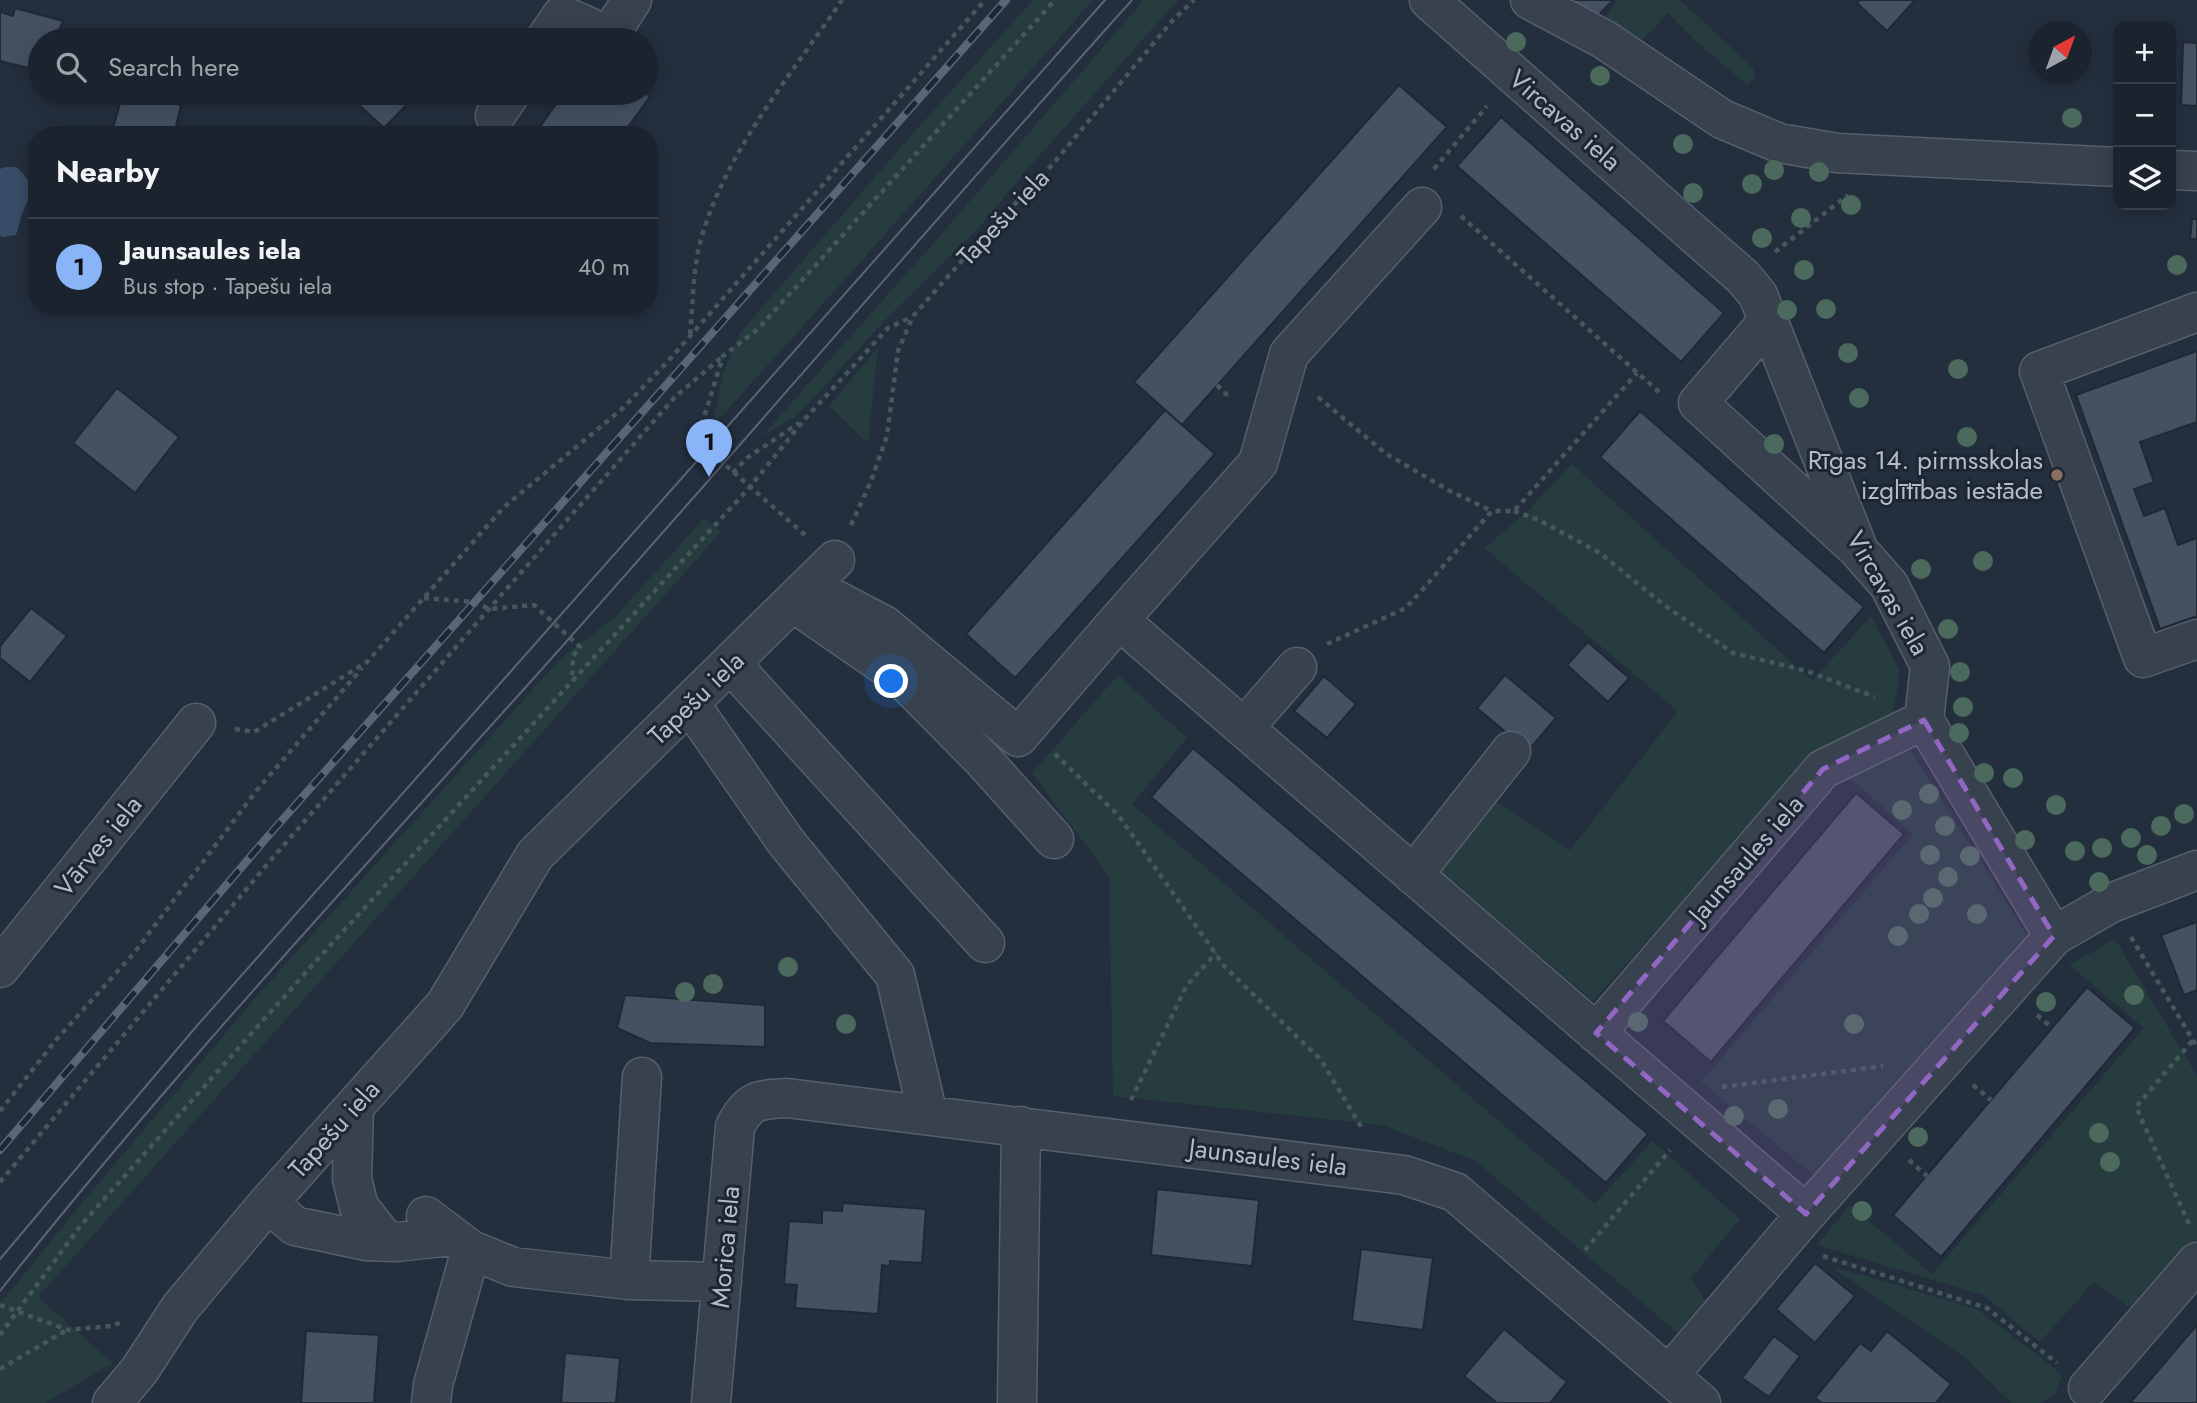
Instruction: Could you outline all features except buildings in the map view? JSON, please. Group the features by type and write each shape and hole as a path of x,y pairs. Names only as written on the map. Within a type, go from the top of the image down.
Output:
{"street":[{"path":"614,28 632,0"},
{"name":"Vircavas iela","path":"1429,0 1742,277 1758,295 1859,551 1889,585 1930,666 1924,720"},
{"path":"1530,0 1605,40 1722,120 1779,143 1837,153 2113,167"},
{"path":"553,28 562,15 591,28"},
{"path":"2176,170 2197,171"},
{"path":"813,583 884,625 1018,737 1258,463 1289,355 1438,208"},
{"path":"2197,313 2039,371 2143,658 2197,639"},
{"path":"1769,320 1698,403 1859,551"},
{"path":"813,583 982,759 1054,839"},
{"name":"Tapešu iela","path":"113,1403 139,1371 180,1308 268,1203 445,1004 535,855 813,583"},
{"path":"1119,620 1596,1033 1702,1104 1794,1228"},
{"path":"731,664 985,943"},
{"path":"1244,728 1297,667"},
{"path":"690,704 786,842 895,975 928,1115"},
{"path":"1924,720 2054,936"},
{"name":"Jaunsaules iela","path":"1596,1033 1823,769 1924,720"},
{"name":"Vārves iela","path":"0,968 196,723"},
{"path":"1413,875 1511,751"},
{"path":"1669,1375 1794,1228 2054,936 2111,903 2197,870"},
{"path":"629,1280 642,1077"},
{"name":"Jaunsaules iela","path":"757,1100 787,1098 1404,1175 1455,1192 1701,1403"},
{"name":"Morica iela","path":"711,1403 734,1127 744,1109 757,1100"},
{"path":"354,1107 352,1179 359,1207 386,1241"},
{"path":"1017,1403 1021,1126"},
{"path":"268,1203 295,1226 366,1241 449,1234 513,1267 629,1280 722,1282"},
{"path":"431,1403 449,1234"},
{"path":"2088,1388 2194,1246"}],"path":[{"path":"690,335 701,241 720,184 749,136 842,0"},
{"path":"0,1111 56,1040 134,953 257,790 504,507 622,408 669,360 985,0"},
{"path":"0,1182 270,861 675,397 758,329 1055,0"},
{"name":"Tapešu iela","path":"813,583 871,481 887,436 898,351 913,316 973,248 1052,166 1172,20 1194,0"},
{"path":"1433,170 1514,74"},
{"path":"1742,277 1852,192"},
{"path":"1438,208 1484,239 1662,395"},
{"path":"0,1335 81,1225 316,961 749,488 804,420 888,328 913,316"},
{"path":"723,356 697,440 749,488 813,583"},
{"path":"1285,369 1385,453 1448,490 1492,511 1514,511 1539,520 1600,553 1664,605 1733,653 1807,671 1855,688 1924,720"},
{"path":"1514,511 1637,373"},
{"path":"1217,386 1231,399"},
{"path":"733,473 747,458 804,420"},
{"path":"1297,667 1307,654 1406,608 1492,511"},
{"path":"424,598 474,602 489,609 534,605 580,647 573,656 572,682"},
{"path":"196,723 254,733 367,662"},
{"path":"1027,727 1119,816 1224,966 1321,1060 1365,1133"},
{"path":"2111,903 2197,1047"},
{"path":"1129,1104 1187,985 1216,953"},
{"path":"2193,1040 2136,1107 2194,1246"},
{"path":"1577,1258 1702,1104 1943,1059"},
{"path":"1794,1228 1987,1308 2088,1388"},
{"path":"0,1305 68,1329 110,1326 159,1310 180,1308"},
{"path":"0,1369 68,1329"}],"highlighted area":[{"path":"1924,720 2054,936 1806,1214 1596,1033 1823,769"}],"green space":[{"path":"1033,0 1093,0 712,427 723,374 739,334"},
{"path":"1144,0 1178,0 975,232 886,319 797,416 762,436 931,246"},
{"path":"1618,0 1680,0 1752,67 1756,76 1747,85 1668,13 1635,48 1601,23"},
{"path":"878,347 868,443 829,406"},
{"path":"1572,464 1812,681 1871,616 1900,671 1892,722 1797,774 1593,1001 1434,865 1491,798 1570,850 1678,711 1484,548 1529,510"},
{"path":"704,518 721,532 38,1297 113,1363 45,1403 0,1403 0,1304 257,996 562,657 613,619"},
{"path":"1118,675 1187,738 1132,804 1595,1204 1652,1141 1740,1219 1691,1278 1707,1304 1680,1335 1476,1161 1382,1125 1113,1096 1109,876 1032,773"},
{"path":"1903,738 2027,935 1817,1178 1701,1082 1913,834 1842,771"},
{"path":"2115,939 2197,1076 2197,1245 2139,1314 2094,1282 2040,1342 1983,1295 1817,1245 1850,1205 1932,1274 2144,1028 2069,965"},
{"path":"1838,1268 1977,1309 2062,1374 2055,1395 2039,1403 2012,1403 1962,1355 1836,1270"}],"water":[{"path":"16,167 28,181 28,201 16,235 2,237 0,235 0,169"}],"tram line":[{"path":"0,1259 195,1028 1105,0"},
{"path":"0,1291 201,1050 550,660 1132,0"}],"railway":[{"path":"0,1150 269,835 1006,0"}],"place":[{"name":"Rīgas 14. pirmsskolas izglītības iestāde","path":"2057,475"},
{"name":"Jaunsaules iela","path":"709,477"}]}
